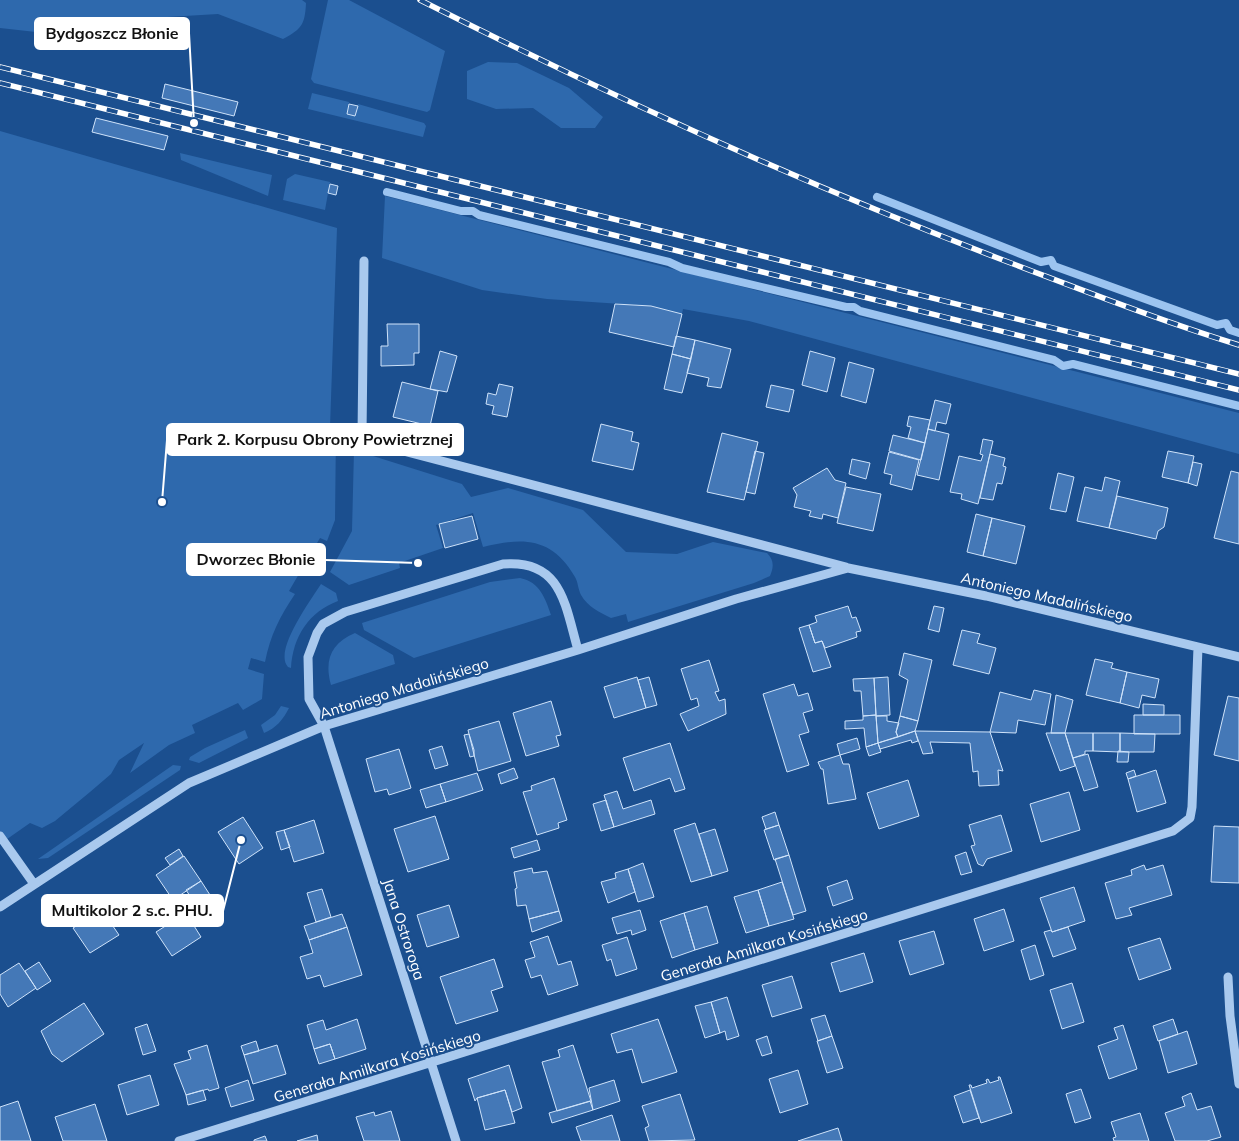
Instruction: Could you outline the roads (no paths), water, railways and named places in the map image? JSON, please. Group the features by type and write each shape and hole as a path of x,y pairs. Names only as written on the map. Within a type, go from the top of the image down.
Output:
{"street":[{"name":"Antoniego Madalińskiego","path":"364,261 362,435 398,449 848,568 986,596 1239,657"},
{"name":"Jana Ostroroga","path":"456,1141 324,726 308,699 306,674 312,644 323,624 344,612 503,564 519,562 534,566 553,579 564,602 578,650"},
{"name":"Antoniego Madalińskiego","path":"0,907 189,783 324,726 578,650 764,590 848,568"},
{"name":"Generała Amilkara Kosińskiego","path":"179,1141 1174,831 1190,818 1192,807 1198,647"},
{"path":"0,836 34,884"},
{"path":"1228,978 1230,1016 1239,1084"}],"waterway":[{"path":"387,192 461,211 473,211 479,215 669,262 682,268 846,307 854,307 860,311 1054,360 1063,366 1073,364 1239,406"},
{"path":"877,197 1041,262 1051,260 1054,266 1217,325 1226,323 1230,330 1239,333"}],"railway":[{"path":"420,0 640,107 789,173 940,236 1099,297 1239,345"},
{"path":"0,67 1239,374"},
{"path":"0,83 1239,390"}],"place":[{"name":"Bydgoszcz Błonie","path":"194,123"},
{"name":"Park 2. Korpusu Obrony Powietrznej","path":"162,502"},
{"name":"Dworzec Błonie","path":"418,563"},
{"name":"Multikolor 2 s.c. PHU.","path":"241,840"}]}
